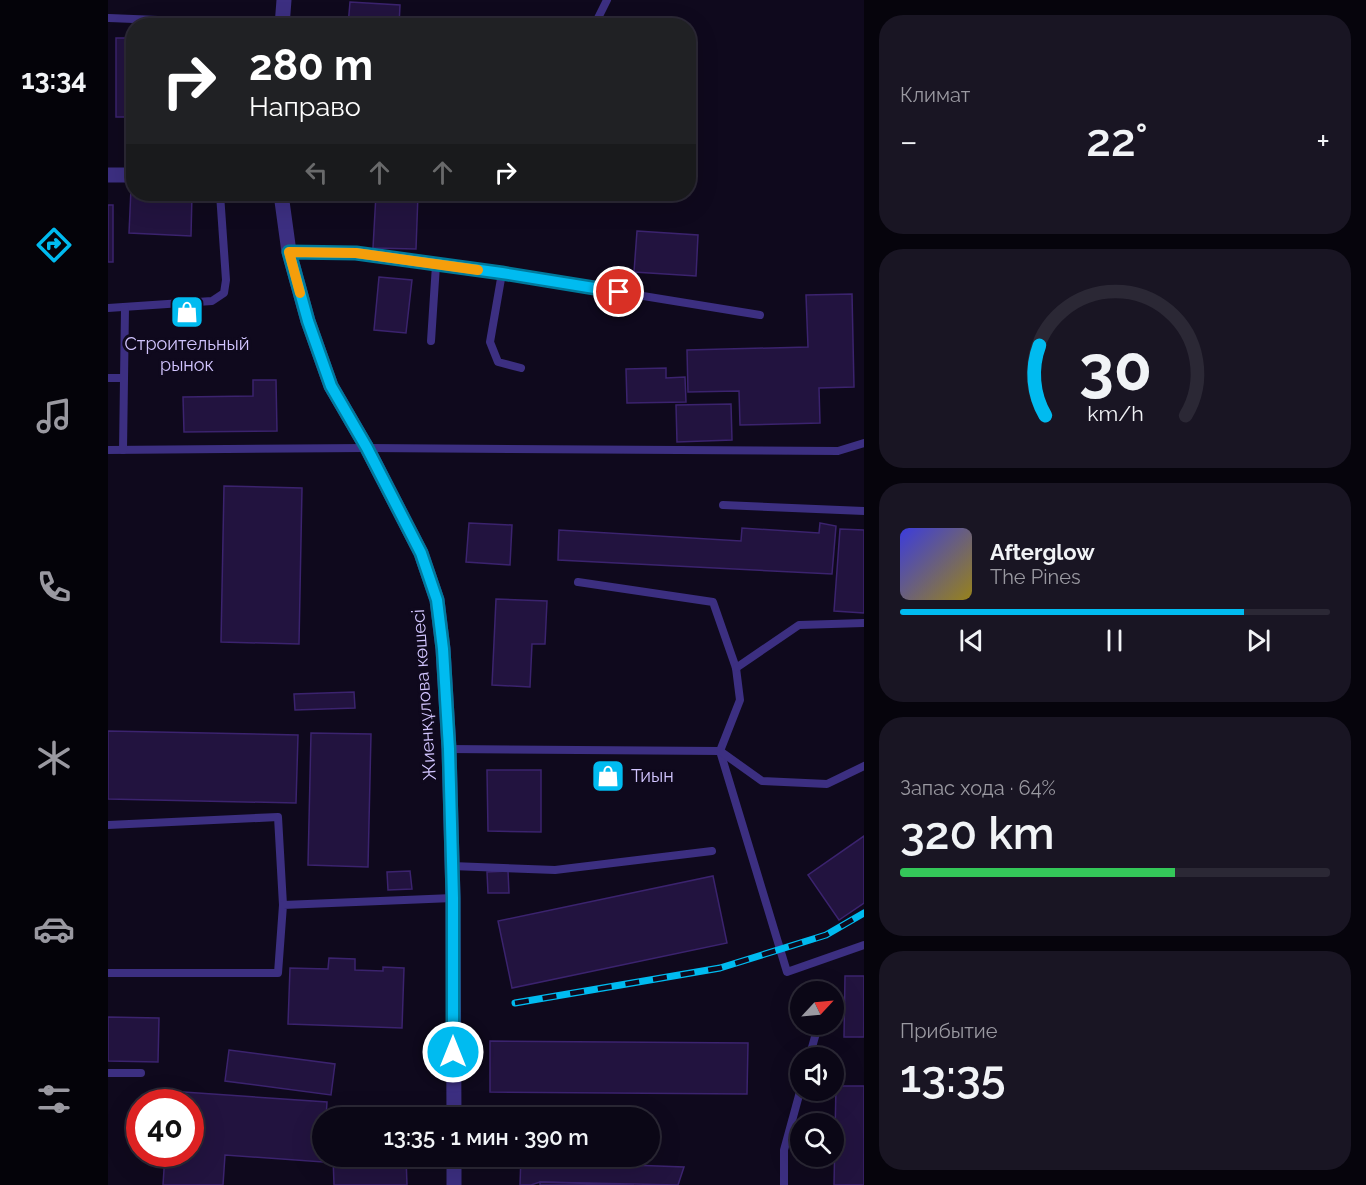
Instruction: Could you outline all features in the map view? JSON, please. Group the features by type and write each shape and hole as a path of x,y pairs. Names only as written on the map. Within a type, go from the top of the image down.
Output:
{"street":[{"path":"283,18 284,0"},
{"path":"108,175 126,175"},
{"name":"Жиенқұлова көшесі","path":"282,201 289,252 308,321 331,386 367,448 421,553 437,600 443,649 449,749 453,898 454,1107"},
{"path":"454,1167 454,1185"}],"lane":[{"path":"598,18 607,0"},
{"path":"109,18 126,19"},
{"path":"108,308 213,301 224,293 226,280 220,201"},
{"path":"289,252 356,253 502,273 760,315"},
{"path":"431,341 436,265"},
{"path":"502,273 490,342 498,362 521,368"},
{"path":"123,450 125,308"},
{"path":"108,378 124,378"},
{"path":"108,450 367,448 837,451 864,442"},
{"path":"723,505 864,511"},
{"path":"578,582 713,603 736,668 740,700 720,751 787,972 864,945"},
{"path":"736,668 799,625 864,623"},
{"path":"449,749 720,751 762,781 827,784 864,766"},
{"path":"108,825 278,817 283,906 278,973 108,973"},
{"path":"452,866 563,869 712,851"},
{"path":"283,906 453,898"},
{"path":"108,1074 141,1074"},
{"path":"784,1185 784,1150 797,1101"}],"building":[{"path":"350,2 400,5 399,18 349,18"},
{"path":"116,38 126,38 126,117 116,117"},
{"path":"130,201 192,201 191,236 129,233"},
{"path":"376,201 418,201 416,249 373,248"},
{"path":"108,205 113,205 113,262 108,262"},
{"path":"637,231 698,235 696,276 634,272"},
{"path":"379,277 412,280 406,333 374,330"},
{"path":"852,294 854,387 819,388 820,423 740,425 739,391 688,392 687,350 808,347 806,295"},
{"path":"666,368 666,378 685,377 686,402 627,403 626,369"},
{"path":"253,380 276,380 277,431 184,432 183,397 253,396"},
{"path":"731,404 732,440 677,442 676,405"},
{"path":"224,486 302,488 299,644 221,642"},
{"path":"469,523 512,525 510,565 466,562"},
{"path":"820,523 836,526 832,574 558,560 559,530 741,541 742,528 819,533"},
{"path":"840,529 864,530 864,613 834,611"},
{"path":"496,599 547,601 545,644 532,644 530,687 492,685"},
{"path":"354,692 355,708 295,710 294,694"},
{"path":"108,731 298,735 296,803 108,799"},
{"path":"311,733 371,734 368,867 308,865"},
{"path":"487,770 541,770 541,832 488,831"},
{"path":"864,836 864,903 839,920 808,875"},
{"path":"410,871 412,889 388,890 387,872"},
{"path":"508,871 509,893 488,893 487,872"},
{"path":"713,876 727,943 512,988 498,921"},
{"path":"329,958 355,959 355,970 383,971 383,967 404,968 402,1028 288,1024 290,968 328,969"},
{"path":"845,976 864,976 864,1037 844,1037"},
{"path":"108,1017 159,1018 158,1062 108,1061"},
{"path":"490,1041 748,1043 747,1094 490,1092"},
{"path":"229,1050 335,1064 331,1095 225,1081"},
{"path":"844,1086 864,1086 864,1185 834,1185 834,1167 844,1167 844,1113 835,1113 836,1101 844,1101"},
{"path":"204,1093 327,1102 327,1107 312,1107 312,1161 225,1155 223,1185 163,1185 164,1167 204,1167"},
{"path":"333,1167 406,1167 407,1185 334,1185"},
{"path":"521,1167 684,1167 678,1185 540,1182 520,1185"},
{"path":"540,1182 634,1185 540,1185"}],"railway":[{"path":"515,1003 720,968 826,935 864,913"}],"slow traffic":[{"path":"300,293 289,252 356,253 478,270"}],"place":[{"name":"Строительный рынок","path":"187,312"},
{"name":"Тиын","path":"608,776"}],"route":[{"path":"453,1052 453,898 449,749 443,649 437,600 421,553 367,448 331,386 308,321 289,252 356,253 619,292"}]}
